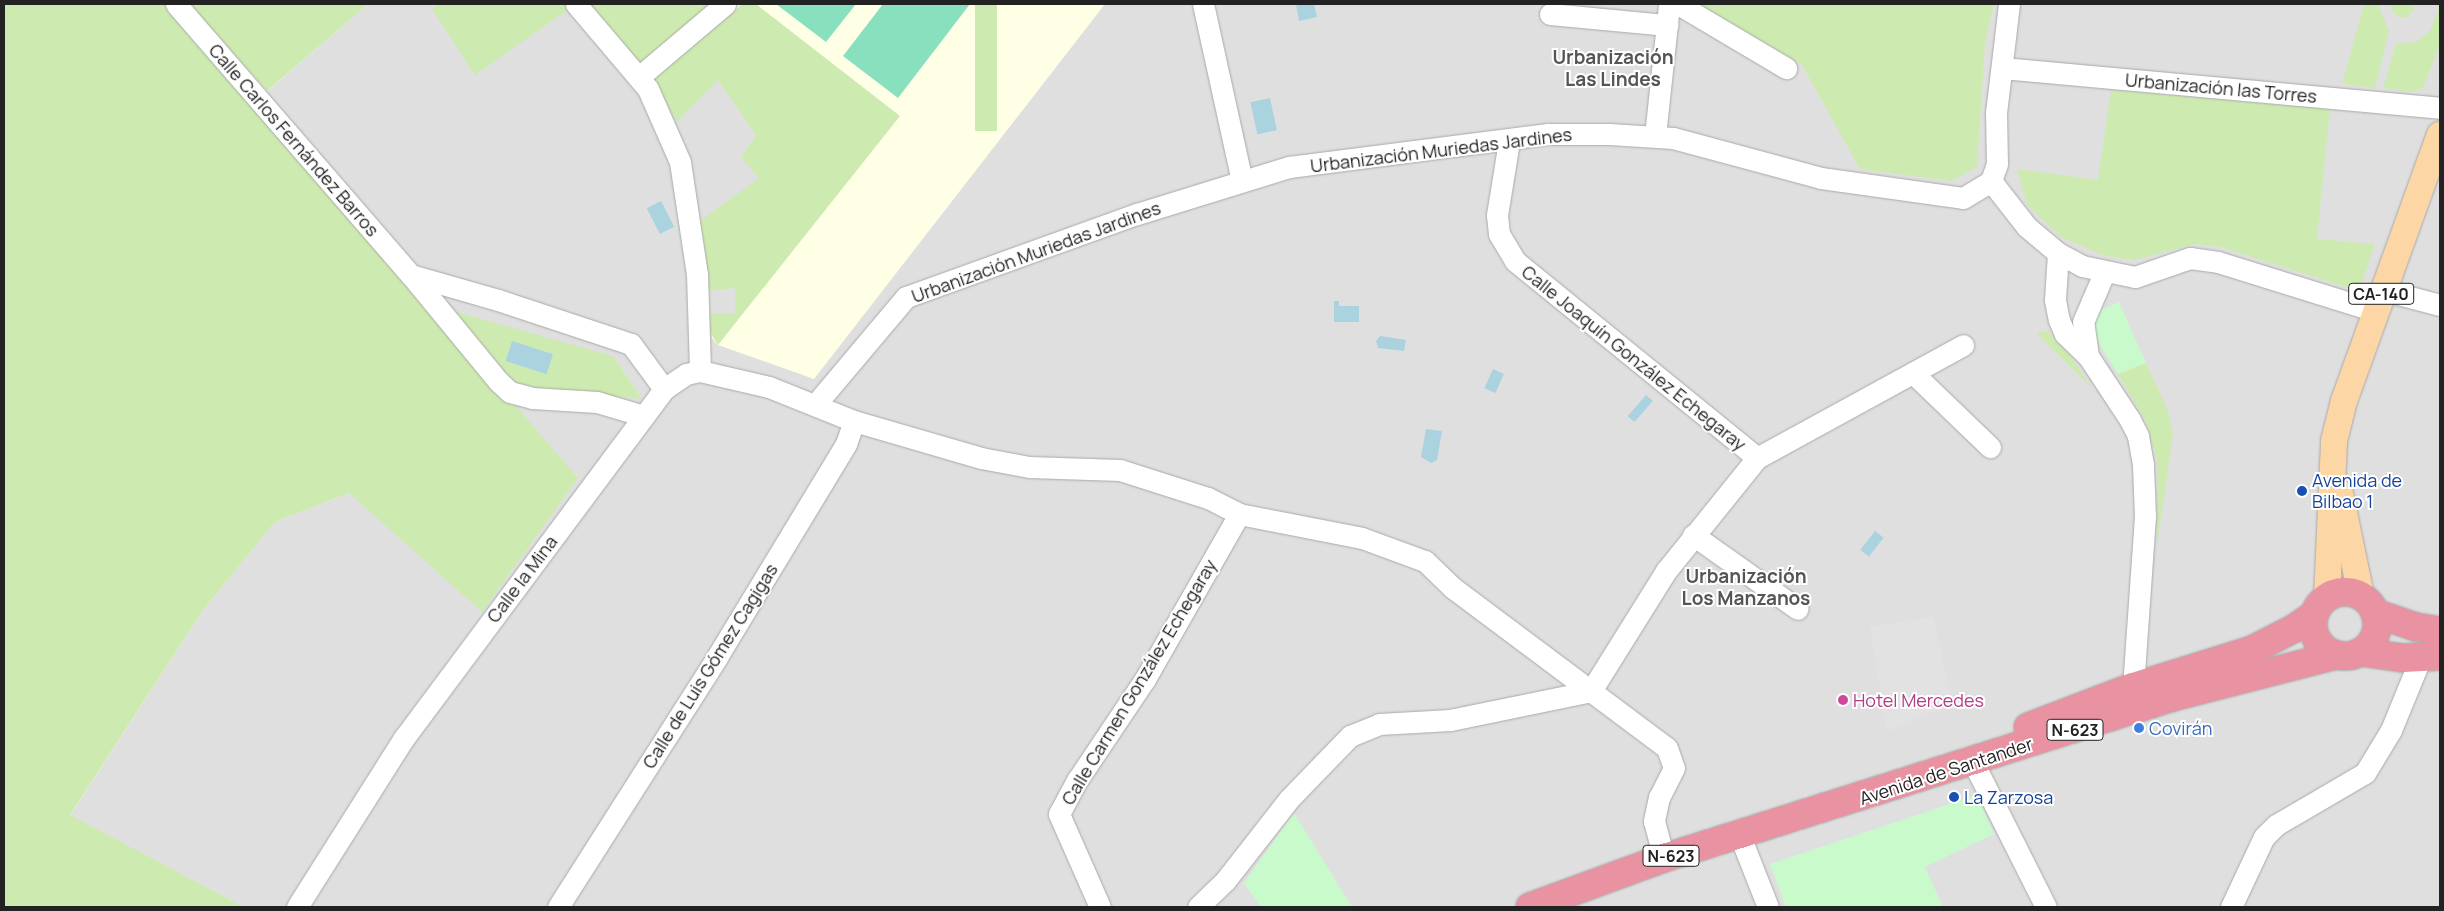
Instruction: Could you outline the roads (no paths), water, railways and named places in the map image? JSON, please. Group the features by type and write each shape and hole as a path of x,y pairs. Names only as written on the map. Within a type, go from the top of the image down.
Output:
{"highway":[{"name":"N-623","path":"2321,606 2341,592 2416,627 2440,631"},
{"path":"2321,606 2316,638 2349,654 2375,636 2368,604"},
{"name":"Avenida de Santander","path":"1816,812 2132,687 2252,650 2295,628 2321,606"},
{"name":"Avenida de Santander","path":"1530,907 1664,858 1740,836 2200,689 2349,654"},
{"name":"N-623","path":"2349,654 2431,657"}],"main road":[{"name":"CA-140","path":"2321,606 2333,456 2344,401 2379,300 2432,179 2440,135"},
{"name":"CA-140","path":"2333,456 2368,604"}],"street":[{"name":"Calle Carlos Fernández Barros","path":"176,4 411,275 498,381 510,392 532,398 597,402 644,416"},
{"path":"576,4 639,77 668,130 680,162 697,274 700,371 769,388 815,404 854,421 1006,464 1120,470 1208,498 1239,514 1362,538 1425,561 1453,588 1667,748 1674,768 1659,797 1654,821 1664,858"},
{"path":"639,77 725,4"},
{"path":"1203,4 1242,181"},
{"path":"1655,136 1669,4"},
{"path":"1678,4 1786,68"},
{"path":"2009,4 1996,113 1997,164 1990,181 2027,227 2058,254 2082,266 2104,273 2135,277 2190,258 2218,262 2379,300 2440,305"},
{"path":"1550,14 1666,26"},
{"name":"Urbanización las Torres","path":"2002,68 2440,108"},
{"name":"Urbanización Muriedas Jardines","path":"815,404 906,297 1128,217 1290,167 1509,141 1548,134 1655,136 1673,138 1821,178 1903,192 1963,198 1990,181"},
{"name":"Calle Joaquín González Echegaray","path":"1509,141 1497,215 1499,234 1515,261 1757,458"},
{"path":"2058,254 2055,300 2059,320 2066,334 2088,356 2130,420 2138,436 2143,465 2144,533 2132,687"},
{"path":"2088,356 2084,322 2104,273"},
{"path":"411,275 498,300 631,344 664,389"},
{"name":"Calle Joaquín González Echegaray","path":"1591,691 1666,572 1693,535 1757,458 1963,345"},
{"name":"Calle la Mina","path":"297,907 404,738 664,389 686,374 700,371"},
{"path":"1913,373 1990,447"},
{"name":"Calle de Luis Gómez Cagigas","path":"558,907 717,658 846,444 854,421"},
{"name":"Calle Carmen González Echegaray","path":"1100,907 1060,814 1078,779 1145,679 1239,514"},
{"path":"1693,535 1798,609"},
{"path":"2231,907 2261,844 2276,825 2365,773 2431,657"},
{"path":"1198,907 1225,882 1289,799 1350,736 1379,724 1450,720 1591,691"},
{"path":"1973,762 2046,907"},
{"path":"1740,836 1768,907"}],"water":[{"path":"1296,4 1314,4 1317,17 1299,21"},
{"path":"1270,98 1277,130 1257,134 1250,102"},
{"path":"661,201 674,227 660,234 647,208"},
{"path":"1334,301 1339,301 1339,306 1359,306 1359,322 1334,322"},
{"path":"1380,336 1406,340 1404,351 1378,348 1376,341"},
{"path":"512,341 553,354 546,374 506,361"},
{"path":"1493,369 1504,374 1495,393 1484,388"},
{"path":"1646,395 1653,401 1634,422 1628,416"},
{"path":"1426,429 1442,431 1437,460 1431,463 1421,457"},
{"path":"1875,531 1884,538 1869,557 1860,550"}],"place":[{"name":"Avenida de Bilbao 1","path":"2302,491"},
{"name":"Hotel Mercedes","path":"1843,700"},
{"name":"Covirán","path":"2139,728"},
{"name":"La Zarzosa","path":"1954,797"}],"district":[{"name":"Urbanización Las Lindes","path":"1613,69"},
{"name":"Urbanización Los Manzanos","path":"1746,588"}]}
